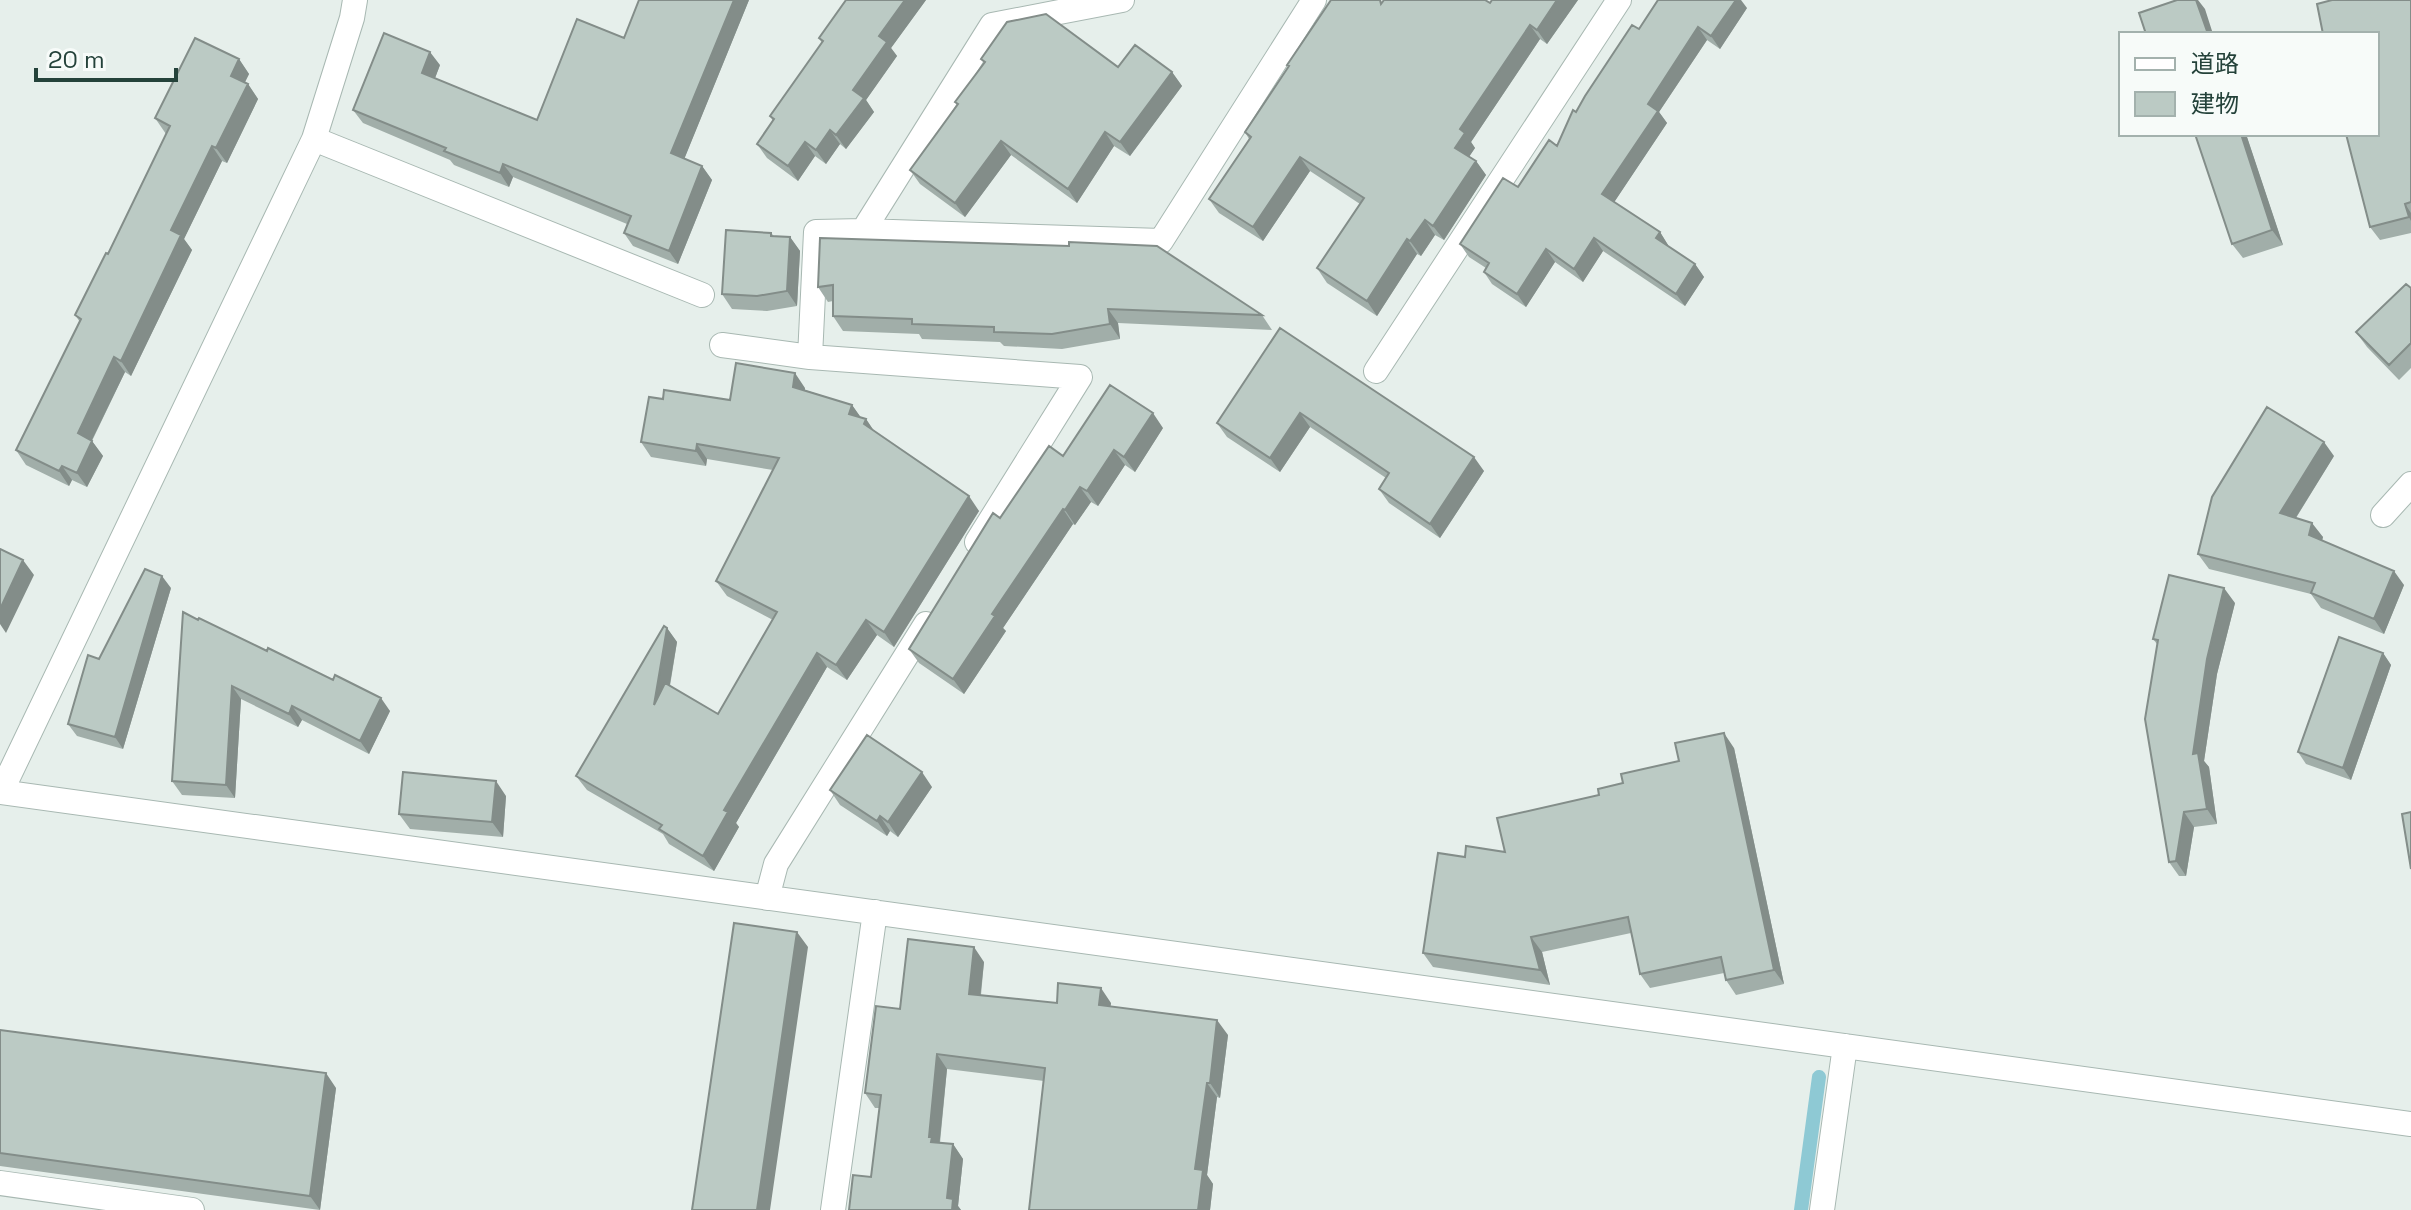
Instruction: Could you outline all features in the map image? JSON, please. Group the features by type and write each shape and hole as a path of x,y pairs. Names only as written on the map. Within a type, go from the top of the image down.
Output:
{"street":[{"path":"355,0 314,139 0,792 2411,1124"},
{"path":"863,231 992,25 1122,0"},
{"path":"810,357 816,232 1161,241 1314,0"},
{"path":"1376,371 1619,0"},
{"path":"314,139 702,295"},
{"path":"722,345 810,357 1080,377 962,566"},
{"path":"2383,515 2411,484"},
{"path":"767,898 776,864 937,607"},
{"path":"833,1210 875,912"},
{"path":"1822,1210 1845,1046"},
{"path":"0,1183 192,1210"}],"building":[{"path":"639,0 734,0 671,153 702,166 669,251 624,233 631,216 503,164 500,173 353,110 384,33 430,52 422,73 537,120 577,19 624,38"},
{"path":"846,0 905,0 879,36 887,42 853,90 864,98 836,135 830,130 816,150 805,142 788,166 757,144 774,119 770,116 823,41 819,38"},
{"path":"1331,0 1380,0 1381,4 1384,0 1485,0 1490,3 1492,0 1557,0 1537,30 1530,25 1460,129 1465,133 1455,148 1476,161 1433,226 1425,220 1410,241 1407,239 1367,301 1317,268 1364,198 1300,157 1253,227 1209,199 1251,137 1245,132"},
{"path":"1658,0 1736,0 1711,36 1698,27 1648,104 1658,111 1602,194 1660,232 1656,238 1695,264 1676,294 1594,238 1574,269 1546,249 1517,294 1484,272 1489,263 1460,244 1503,178 1518,187 1549,140 1557,146 1573,110 1576,112 1632,25 1639,29"},
{"path":"2177,0 2196,0 2207,32 2145,32 2139,13"},
{"path":"2332,0 2411,0 2411,202 2405,204 2409,217 2370,227 2347,136 2379,136 2379,32 2323,32 2317,4"},
{"path":"1046,14 1118,67 1135,45 1172,72 1120,142 1105,132 1068,189 1001,141 955,203 910,170 958,104 955,102 985,62 981,59 1007,22"},
{"path":"195,38 239,59 231,76 248,84 216,148 212,146 171,230 181,235 121,361 114,357 78,433 92,441 77,473 62,466 59,471 16,450 81,319 75,315 170,126 155,118"},
{"path":"2196,136 2242,136 2272,230 2232,244"},
{"path":"726,230 790,237 787,291 757,296 722,294"},
{"path":"820,238 1157,246 1262,315 1108,309 1110,324 1052,334 994,332 994,327 912,324 912,319 833,316 833,285 818,287"},
{"path":"2406,284 2411,288 2411,343 2389,365 2356,332"},
{"path":"1280,328 1474,457 1430,524 1379,489 1389,473 1300,413 1270,458 1217,423"},
{"path":"736,363 795,373 793,387 852,405 849,414 866,419 864,424 969,496 884,632 866,620 836,665 817,653 724,810 728,812 703,856 659,829 662,825 576,776 664,626 667,628 654,705 665,683 718,714 777,612 716,581 779,458 697,444 696,451 641,442 649,397 663,399 664,390 730,400"},
{"path":"1110,385 1153,413 1124,457 1114,450 1087,491 1080,487 1063,509 992,614 995,616 953,679 909,649 993,513 1000,518 1049,446 1063,456"},
{"path":"2267,407 2324,442 2280,513 2312,523 2309,535 2394,571 2374,619 2311,593 2315,583 2198,554 2212,497"},
{"path":"0,549 23,560 0,609"},
{"path":"145,569 162,576 115,737 68,724 88,655 99,659"},
{"path":"2169,575 2224,588 2207,659 2193,754 2198,753 2207,809 2184,812 2176,861 2169,862 2145,719 2158,640 2153,639"},
{"path":"183,612 333,680 335,675 381,698 360,741 292,706 289,714 232,686 226,785 172,781"},
{"path":"2339,637 2383,653 2343,768 2298,752"},
{"path":"1724,733 1774,970 1726,980 1721,957 1640,974 1628,917 1531,937 1540,970 1423,953 1438,853 1465,857 1466,846 1505,852 1497,818 1599,795 1598,789 1623,783 1621,774 1679,761 1675,743"},
{"path":"867,735 922,772 888,822 880,816 877,821 830,790"},
{"path":"403,772 496,781 492,822 399,814"},
{"path":"2411,812 2411,869 2402,814"},
{"path":"734,923 797,932 757,1210 692,1210"},
{"path":"908,939 974,947 969,994 1057,1003 1058,983 1101,988 1099,1005 1217,1020 1195,1169 1203,1170 1198,1210 1029,1210 1045,1068 937,1054 929,1137 932,1137 931,1142 953,1144 947,1198 953,1199 952,1210 849,1210 853,1175 871,1177 881,1095 865,1093 876,1006 900,1009"},
{"path":"0,1030 326,1073 310,1196 0,1153"}],"waterway":[{"path":"1801,1210 1819,1077"}]}
